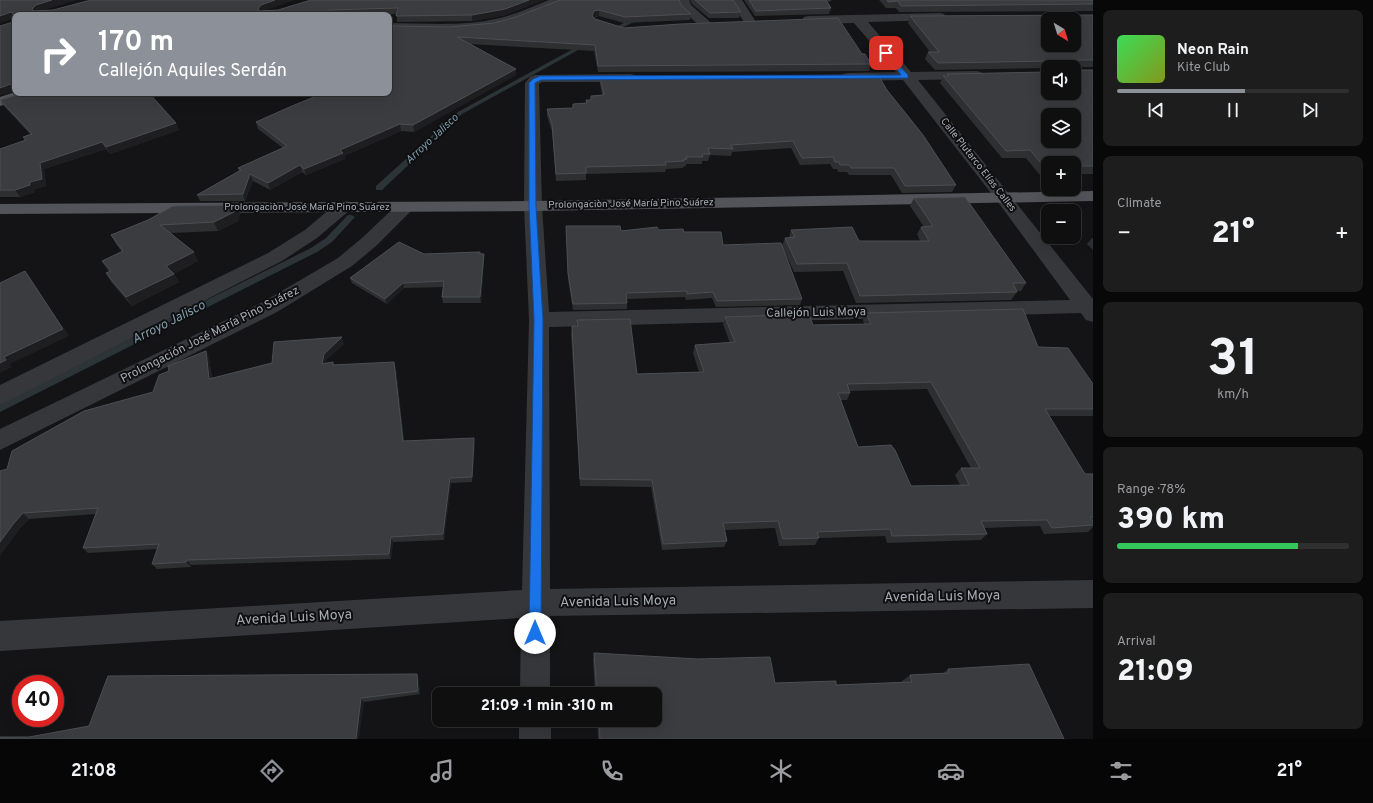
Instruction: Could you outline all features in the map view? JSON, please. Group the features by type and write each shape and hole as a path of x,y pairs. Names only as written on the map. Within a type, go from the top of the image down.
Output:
{"main road":[{"path":"0,102 19,96"},
{"name":"Prolongaciòn José María Pino Suárez","path":"0,209 533,206 1093,196"}],"street":[{"path":"392,27 467,26 497,23 528,13 559,0"},
{"path":"738,3 750,22"},
{"path":"687,6 705,24"},
{"path":"796,21 857,18 952,17"},
{"name":"Calle Plutarco Elías Calles","path":"857,18 906,76 1091,309"},
{"path":"735,23 765,22"},
{"path":"686,25 720,24"},
{"path":"834,77 993,74"},
{"path":"535,687 539,320 533,206 532,83 540,78 644,78"},
{"path":"0,395 275,257 301,242 320,228 344,206"},
{"name":"Prolongación José María Pino Suárez","path":"0,440 270,306 345,262 369,242 405,207"},
{"name":"Callejón Luis Moya","path":"539,320 1091,309"},
{"name":"Avenida Luis Moya","path":"0,636 535,603 1093,594"},
{"path":"535,727 535,739"}],"building":[{"path":"0,0 52,0 36,5 32,9 34,11 53,10 91,0 275,0 261,5 258,9 259,11 278,10 311,0 529,0 505,9 472,15 396,16 398,8 328,10 327,12 11,12 0,16"},
{"path":"560,0 679,0 681,5 691,14 625,17 599,10 594,11 592,16 595,19 624,28 680,24 838,18 862,54 865,54 871,64 598,66 595,45 457,37 516,69 413,125 400,124 340,150 343,153 304,169 300,165 268,183 250,174 243,194 197,195 241,170 238,168 287,146 256,122 317,96 392,96 393,26 449,27 494,23 516,17"},
{"path":"695,0 733,0 741,12 710,13"},
{"path":"749,0 826,0 831,8 756,11"},
{"path":"887,0 1093,0 1093,4 901,6 898,1 888,2"},
{"path":"1041,15 1041,52 1081,52 1081,15 1093,15 1093,60 938,63 928,52 939,52 910,16"},
{"path":"12,22 12,84 0,88 0,26"},
{"path":"1081,70 1093,70 1093,166 1081,166 1081,156 1041,156 1041,163 1030,150 1006,151 943,76 949,76 947,74 1041,72 1041,100 1081,100"},
{"path":"878,75 887,90 923,135 956,185 905,186 894,168 851,168 849,165 840,165 839,162 835,162 833,157 802,158 793,141 731,145 733,149 708,148 710,154 702,154 703,157 686,157 687,159 683,160 684,161 665,162 666,165 586,167 586,173 556,174 552,124 547,109 573,108 573,104 587,103 586,100 591,100 591,96 604,95 600,77"},
{"path":"13,96 152,96 176,123 106,147 102,142 40,163 42,179 30,182 30,185 15,190 0,190 0,149 26,140 23,137 32,134 0,100"},
{"path":"965,197 1026,283 1013,283 1017,292 860,296 847,263 797,264 785,238 795,237 791,230 852,227 859,241 929,241 921,227 933,226 914,198"},
{"path":"237,205 234,212 214,222 160,225 194,252 166,266 174,274 126,297 106,273 111,271 102,261 123,251 111,235 148,220 173,206"},
{"path":"566,226 620,226 621,231 657,227 659,230 683,229 684,232 721,232 723,245 781,243 802,299 717,301 713,292 687,294 687,291 626,293 627,303 573,304 568,273"},
{"path":"399,242 424,254 480,252 480,254 484,254 480,297 442,297 444,281 403,283 385,299 350,278"},
{"path":"25,271 63,329 4,357 6,360 0,363 0,283"},
{"path":"1023,309 1038,347 1068,348 1093,384 1093,409 1045,409 1085,474 1093,474 1093,517 1090,517 1093,521 1093,525 1052,528 1047,520 981,521 987,534 892,536 890,529 817,532 819,538 783,539 778,521 723,523 727,541 663,544 652,480 580,479 572,326 578,326 577,320 630,319 637,374 704,372 695,345 735,342 725,317 809,314 813,325 871,324 866,313","holes":["931,382 980,468 961,468 969,485 911,486 895,450 891,445 858,447 838,393 850,393 847,384"]},
{"path":"342,337 324,354 322,364 333,362 333,365 394,362 403,441 474,438 472,477 450,478 443,534 391,537 389,554 187,560 186,562 152,564 159,544 83,548 98,508 23,513 0,542 0,471 7,469 12,451 84,411 153,392 159,375 169,371 168,366 206,351 209,379 272,363 274,342"},
{"path":"594,653 698,659 770,657 775,683 836,681 836,685 912,682 910,675 949,673 948,669 1029,664 1064,739 600,739 599,727 662,727 662,687 596,687"},
{"path":"417,674 418,691 361,698 356,739 0,739 0,737 29,737 89,726 108,676"}],"waterway":[{"name":"Arroyo Jalisco","path":"813,1 829,0"},
{"name":"Arroyo Jalisco","path":"607,33 638,18"},
{"name":"Arroyo Jalisco","path":"379,188 460,113 586,44"},
{"name":"Arroyo Jalisco","path":"0,408 314,250 329,240 351,217"}],"route":[{"path":"535,633 539,320 533,206 532,83 540,78 906,76 886,53"}]}
